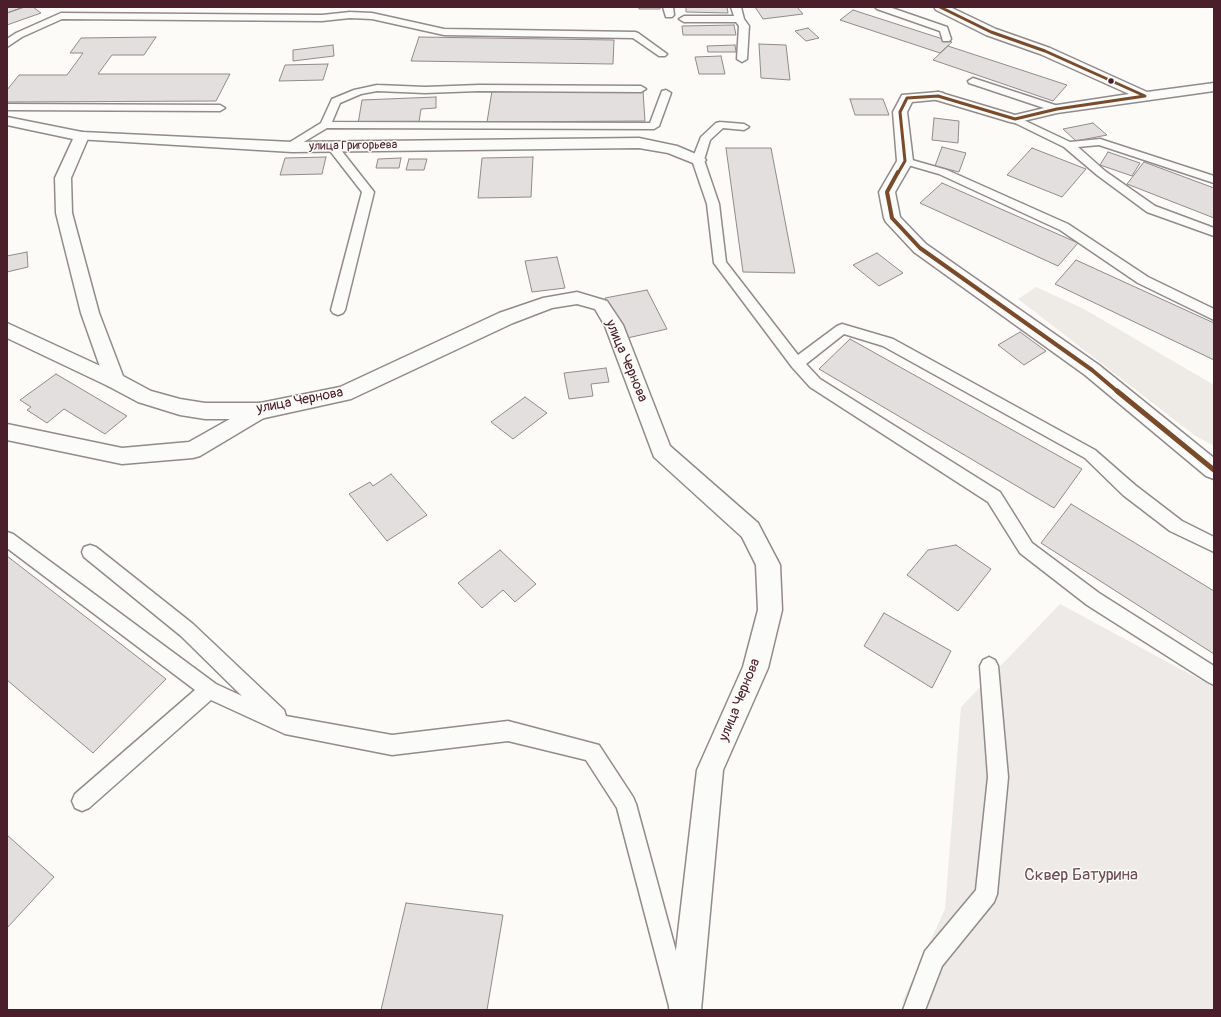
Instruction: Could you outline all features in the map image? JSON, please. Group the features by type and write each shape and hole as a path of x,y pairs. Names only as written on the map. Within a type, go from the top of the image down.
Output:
{"street":[{"path":"940,7 991,32 1045,51 1145,96"},
{"path":"1214,87 1057,109 1015,119 938,96 907,98 900,112 905,161 887,192 892,218 920,248 1092,370 1214,470"},
{"name":"улица Григорьева","path":"7,121 82,136 288,147 639,143 672,149 698,160"},
{"path":"82,136 63,178 64,213 90,313 115,381"},
{"name":"улица Чернова","path":"7,330 146,397 180,407 205,411 260,411 344,394 506,318 549,302 577,298 601,305 614,325 661,451 750,530 768,565 770,610 755,668 710,770 685,1010"},
{"path":"7,432 122,456 194,450 260,411"}],"lane":[{"path":"736,7 739,19 744,26 742,59"},
{"path":"880,7 944,29 946,40"},
{"path":"7,44 19,35 61,16 322,18 350,14 372,16 444,32 635,35 662,54"},
{"path":"684,19 739,19"},
{"path":"972,81 1057,109"},
{"path":"325,125 336,101 358,92 377,88 425,90 479,88 641,89"},
{"path":"288,147 325,125 654,126 666,93"},
{"path":"7,107 220,108"},
{"path":"1015,119 1068,145 1101,173 1151,209 1214,232"},
{"path":"744,127 720,125 705,138 698,160 713,204 720,263 797,363 815,383 994,497 1026,548 1094,599 1214,676"},
{"path":"1068,145 1100,142 1214,180"},
{"path":"333,147 368,192 338,310"},
{"path":"905,161 943,172 1064,227 1143,280 1214,315"},
{"path":"797,363 842,329 888,342 1090,454 1129,490 1176,526 1214,545"},
{"path":"7,539 209,690 285,725 392,746 508,731 592,752 626,804 681,1010"},
{"path":"90,552 187,630 285,725"},
{"path":"914,1010 933,959 986,894 998,777 989,666"},
{"path":"82,801 209,690"}],"shaded area":[{"path":"1036,287 1084,309 1214,385 1214,446 1194,435 1018,299"}],"green space":[{"name":"Сквер Батурина","path":"1060,604 1214,687 1214,1010 905,1010 903,1000 945,909 961,707"}],"building":[{"path":"7,7 23,7 7,13"},
{"path":"25,7 33,7 41,13 7,25 7,13"},
{"path":"639,7 660,7 660,9 639,9"},
{"path":"686,7 727,7 728,13 686,12"},
{"path":"755,7 797,7 803,14 763,19"},
{"path":"853,10 952,42 940,53 840,20"},
{"path":"734,25 736,35 683,35 682,26"},
{"path":"808,28 819,38 806,41 795,31"},
{"path":"156,37 144,55 112,55 98,74 230,74 216,101 7,102 7,90 19,75 67,75 83,53 70,53 81,38"},
{"path":"419,37 614,40 613,64 411,61"},
{"path":"759,44 786,45 790,80 761,78"},
{"path":"333,45 334,56 293,61 293,50"},
{"path":"735,45 736,52 708,52 707,46"},
{"path":"948,46 1067,85 1053,101 933,60"},
{"path":"721,56 725,74 699,74 695,57"},
{"path":"328,64 323,80 279,81 285,65"},
{"path":"492,91 643,91 645,121 487,122"},
{"path":"436,97 436,108 421,109 419,122 358,124 362,100"},
{"path":"850,99 883,99 889,115 855,115"},
{"path":"934,118 959,121 958,143 932,140"},
{"path":"1093,123 1107,135 1076,141 1063,129"},
{"path":"942,147 966,153 959,172 935,166"},
{"path":"726,148 771,148 795,273 743,272"},
{"path":"1032,148 1086,169 1062,197 1007,175"},
{"path":"1108,152 1140,163 1132,176 1100,165"},
{"path":"326,157 322,174 280,175 285,158"},
{"path":"533,157 531,197 478,198 482,158"},
{"path":"401,158 399,168 376,168 378,159"},
{"path":"409,159 427,159 424,170 406,170"},
{"path":"1144,162 1214,188 1214,218 1127,184"},
{"path":"942,183 1078,243 1058,266 920,203"},
{"path":"27,252 28,267 7,272 7,256"},
{"path":"877,253 903,273 879,286 853,265"},
{"path":"557,257 565,288 532,292 525,261"},
{"path":"1076,260 1214,323 1214,360 1055,284"},
{"path":"647,290 667,329 623,339 605,298"},
{"path":"1020,332 1046,351 1024,365 998,345"},
{"path":"850,339 1082,469 1054,508 819,369"},
{"path":"606,368 609,382 591,384 593,396 569,399 564,373"},
{"path":"56,374 127,416 105,434 64,409 47,423 27,410 31,407 20,400"},
{"path":"525,397 547,413 513,439 491,422"},
{"path":"391,474 427,515 387,541 349,494 370,482 373,486"},
{"path":"1071,504 1214,591 1214,654 1041,543"},
{"path":"956,545 991,569 958,611 907,575 928,550"},
{"path":"500,550 536,584 515,602 503,590 482,608 458,583"},
{"path":"7,556 166,679 93,753 7,680"},
{"path":"884,613 951,651 932,688 864,646"},
{"path":"7,835 54,877 7,928"},
{"path":"406,903 503,915 487,1010 381,1010"}],"transit line":[{"path":"940,7 991,32 1045,51 1145,96 1057,109 1015,119 938,96 907,98 900,112 905,161 887,192 892,218 920,248 1092,370 1214,470"}]}
